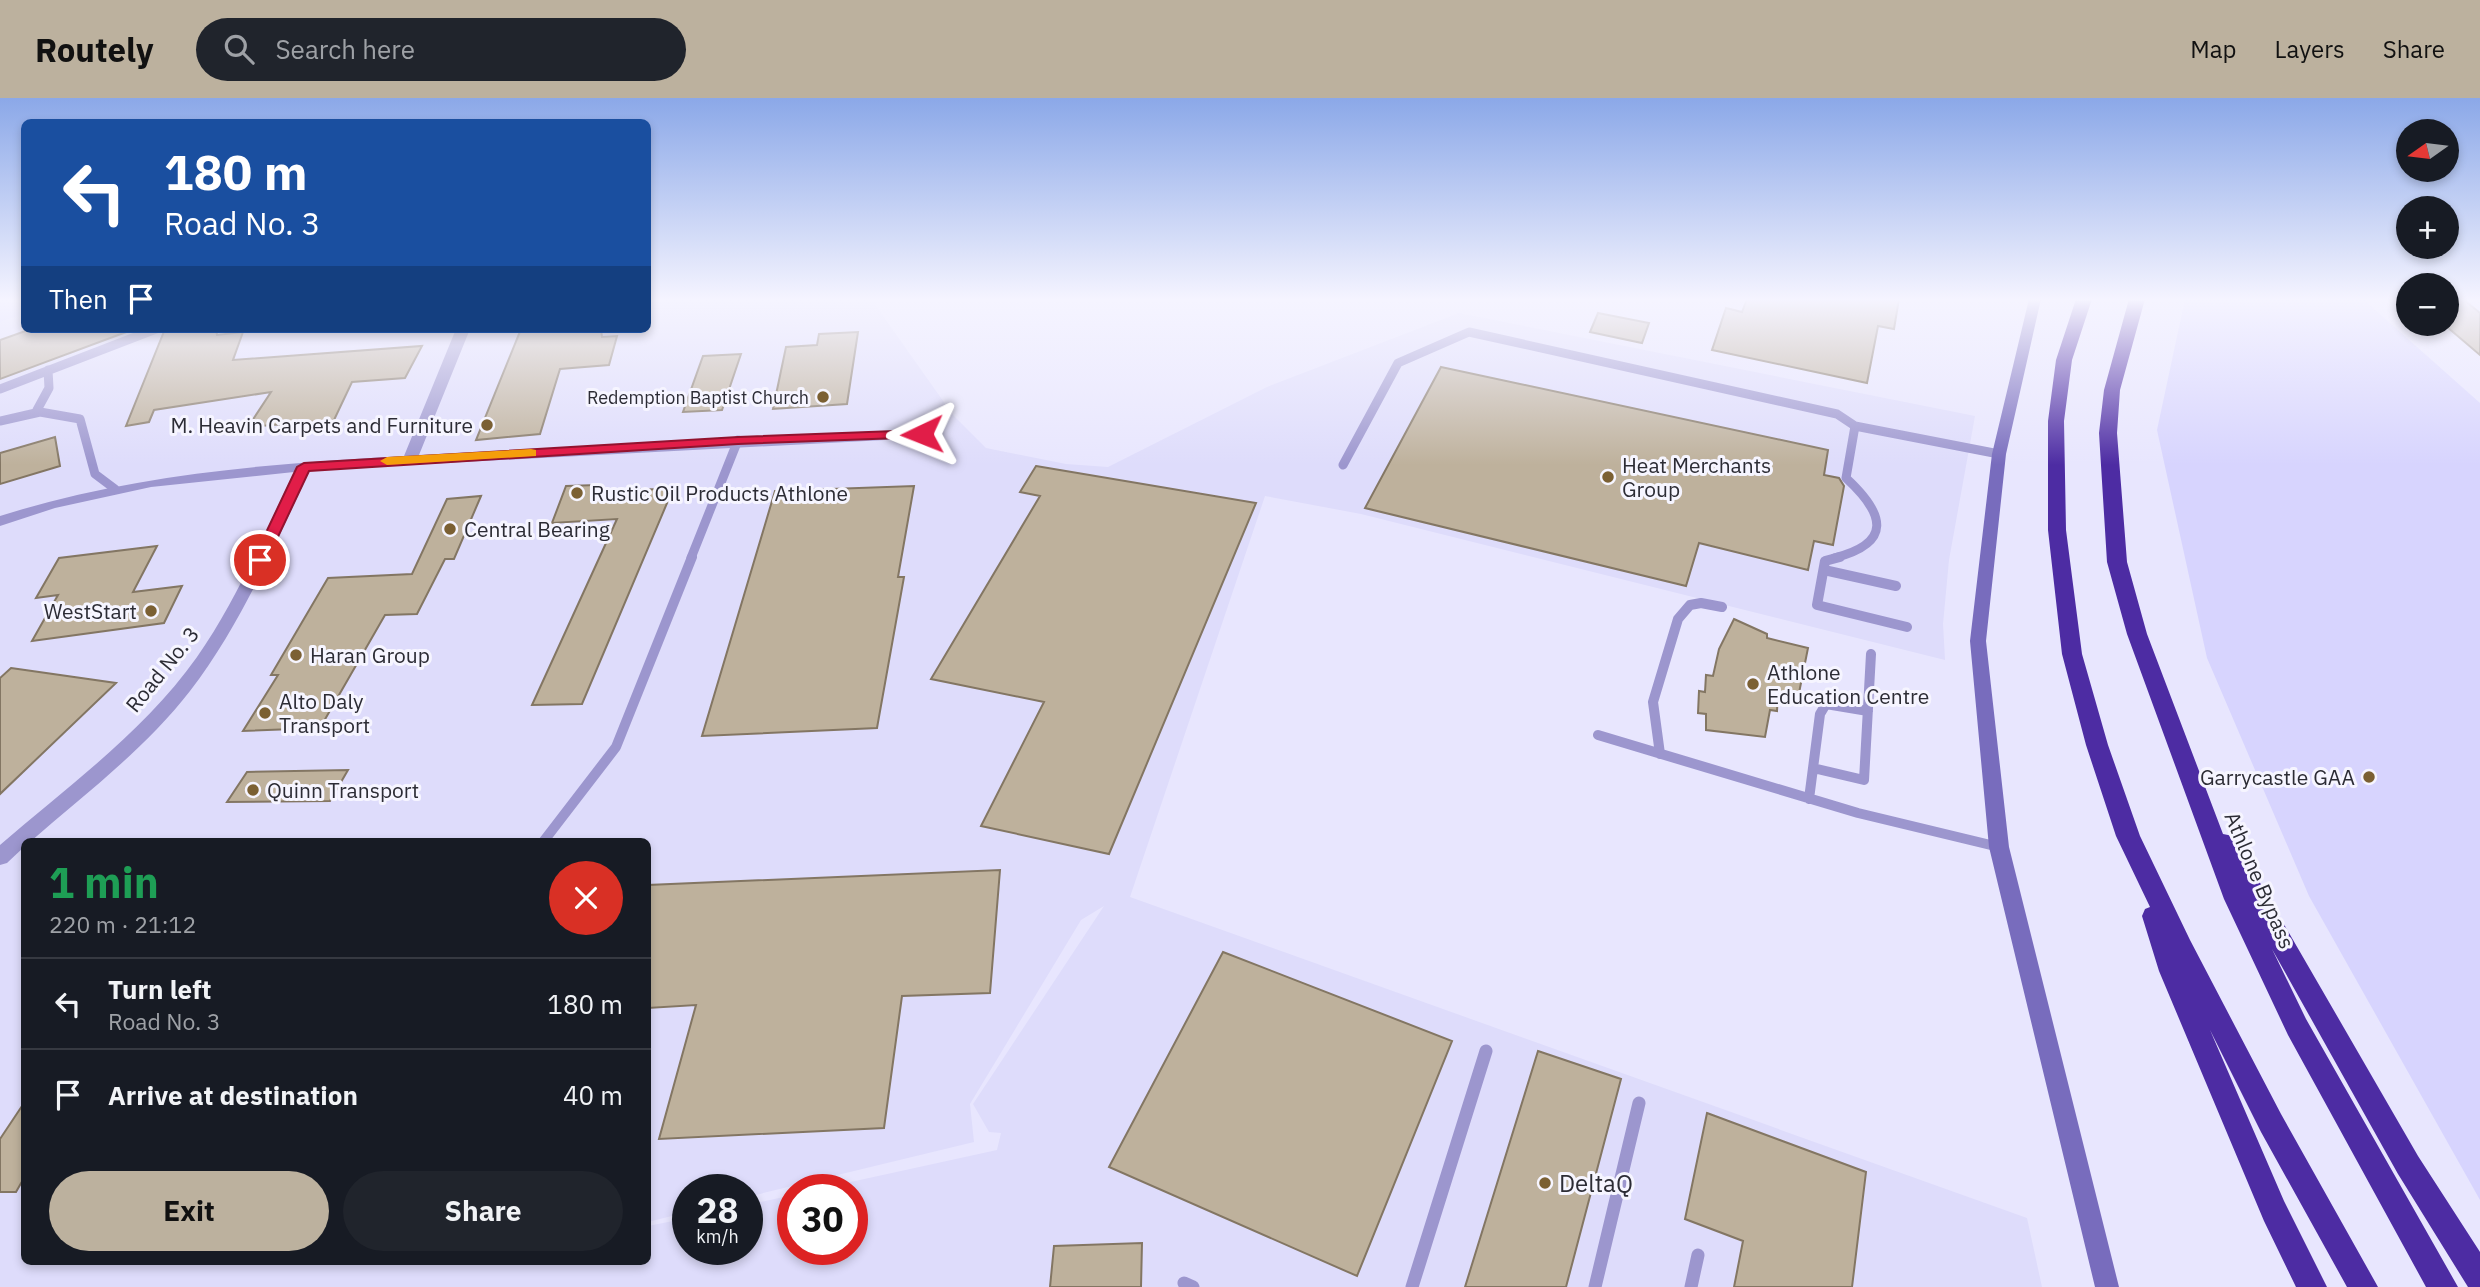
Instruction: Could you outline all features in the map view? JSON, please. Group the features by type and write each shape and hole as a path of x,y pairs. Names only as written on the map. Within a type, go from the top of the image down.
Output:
{"highway":[{"path":"2066,354 2056,421 2057,530 2072,654 2098,746 2172,971 2274,1211 2312,1287"},
{"name":"Athlone Bypass","path":"2119,354 2109,422 2111,502 2117,562 2137,634 2236,900 2297,1027 2443,1287"},
{"path":"2197,796 2408,1165 2480,1279"},
{"path":"2128,836 2271,1123 2363,1287"}],"street":[{"path":"411,460 453,354"},
{"path":"2022,354 1999,454 1978,641 1999,847 2107,1287"},
{"path":"0,521 115,489 227,472 738,440 922,434"},
{"name":"Road No. 3","path":"21,838 133,739 198,668 245,591 304,467"},
{"name":"Road No. 3","path":"0,857 21,838"}],"lane":[{"path":"0,389 89,354"},
{"path":"1343,465 1398,363 1417,354"},
{"path":"1570,354 1837,414 1855,426 1999,454"},
{"path":"37,410 49,388 48,370"},
{"path":"0,421 37,410 55,411 80,419 95,474 115,489"},
{"path":"1855,426 1846,478 1875,508 1877,527 1873,540 1860,550 1825,561 1817,605 1908,627"},
{"path":"546,838 616,747 738,440"},
{"path":"1824,570 1896,586"},
{"path":"1660,754 1653,702 1678,619 1690,605 1701,603 1722,607"},
{"path":"1813,768 1864,780 1871,654"},
{"path":"1809,799 1820,714 1826,704 1868,711"},
{"path":"1598,736 1809,799 1999,847"},
{"path":"1412,1287 1486,1051"},
{"path":"1595,1287 1639,1103"},
{"path":"1691,1287 1698,1255"}],"shaded area":[{"path":"0,354 910,354 953,415 986,448 1066,464 1108,467 1267,387 1351,354 1667,354 1975,416 1949,560 1943,624 1945,660 1361,514 1265,496 1130,897 2027,1218 2042,1287 0,1287"},
{"name":"Garrycastle GAA","path":"2173,354 2425,354 2480,403 2480,1200 2309,896 2207,658 2157,430"}],"building":[{"path":"0,354 66,354 0,379"},
{"path":"155,354 235,354 233,360 307,354 417,354 405,378 352,382 334,420 248,427 271,392 154,410 149,422 126,426"},
{"path":"511,354 612,354 609,365 560,369 540,434 476,440"},
{"path":"741,354 722,410 683,412 703,356"},
{"path":"784,354 855,354 847,404 773,409"},
{"path":"1733,354 1873,354 1867,383"},
{"name":"Heat Merchants Group","path":"1441,367 1828,450 1824,475 1839,478 1844,486 1833,545 1814,541 1808,570 1699,543 1686,586 1365,508"},
{"path":"55,437 60,466 0,484 0,453"},
{"path":"1036,466 1256,503 1109,854 981,826 1044,702 931,679 1040,496 1020,492"},
{"path":"597,485 595,490 673,489 582,704 532,705 617,519 552,523 566,486"},
{"path":"914,486 898,577 904,577 877,728 702,736 775,491"},
{"path":"481,496 454,559 445,559 417,614 385,615 320,728 243,731 278,675 271,675 328,578 412,574 447,499"},
{"path":"157,546 133,592 182,586 164,623 32,641 58,595 36,598 59,558"},
{"name":"Athlone Education Centre","path":"1734,619 1767,634 1767,638 1808,648 1798,698 1778,693 1777,711 1770,710 1765,737 1706,730 1706,714 1698,713 1699,691 1705,692 1706,675 1713,676 1719,649"},
{"path":"11,668 116,683 0,794 0,678"},
{"path":"348,770 330,801 227,802 247,772"},
{"path":"1000,870 990,993 902,996 884,1128 659,1139 696,1005 651,1008 651,885"},
{"path":"1223,952 1452,1041 1357,1276 1109,1167"},
{"name":"DeltaQ","path":"1538,1051 1621,1079 1566,1287 1465,1287"},
{"path":"21,1108 21,1183 16,1192 0,1192 0,1139"},
{"path":"1707,1113 1866,1172 1852,1287 1734,1287 1743,1241 1685,1219"},
{"path":"1142,1243 1141,1287 1050,1287 1054,1246"}],"slow traffic":[{"path":"387,461 531,453"}],"place":[{"name":"Redemption Baptist Church","path":"823,397"},
{"name":"M. Heavin Carpets and Furniture","path":"487,425"},
{"name":"Heat Merchants Group","path":"1608,477"},
{"name":"Rustic Oil Products Athlone","path":"577,493"},
{"name":"Central Bearing","path":"450,529"},
{"name":"WestStart","path":"151,611"},
{"name":"Haran Group","path":"296,655"},
{"name":"Athlone Education Centre","path":"1753,684"},
{"name":"Alto Daly Transport","path":"265,713"},
{"name":"Garrycastle GAA","path":"2369,777"},
{"name":"Quinn Transport","path":"253,790"},
{"name":"DeltaQ","path":"1545,1183"}],"route":[{"path":"260,560 304,467 738,440 922,434"}]}
